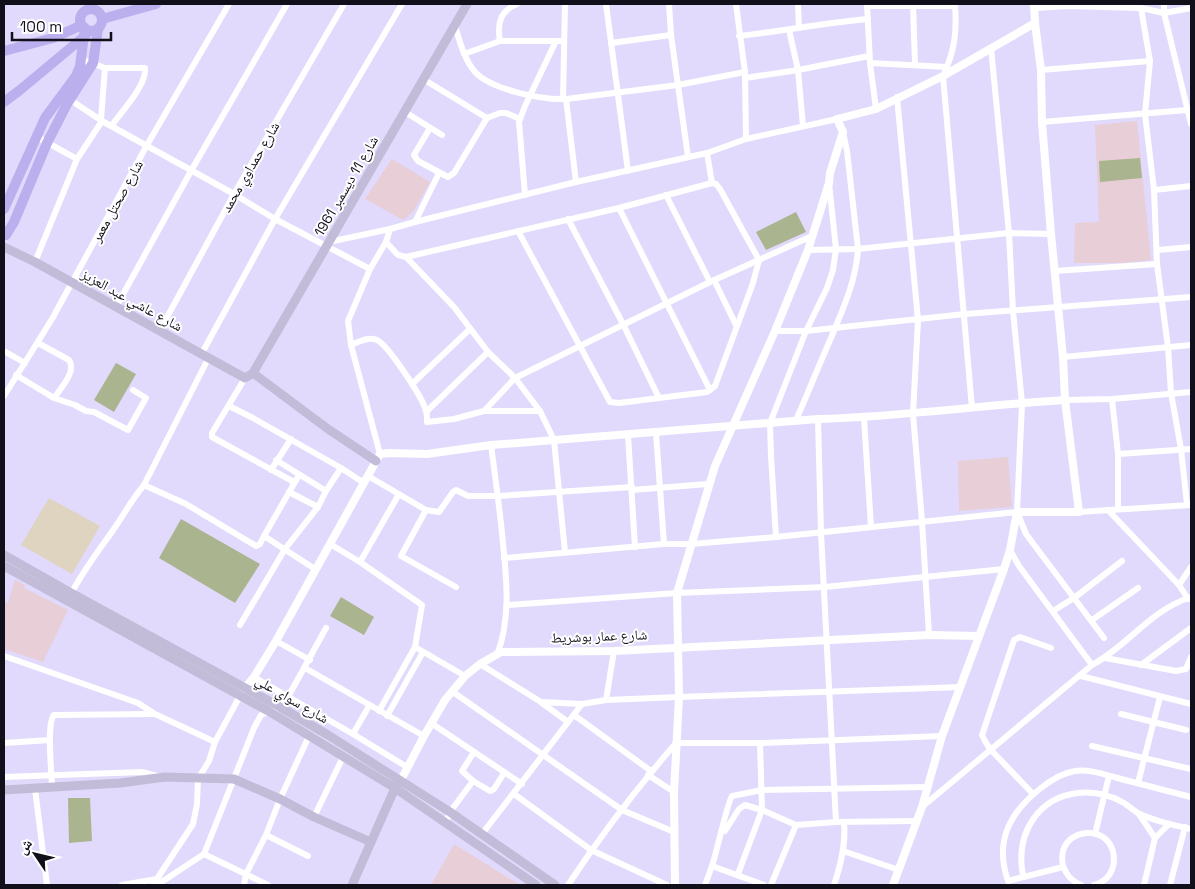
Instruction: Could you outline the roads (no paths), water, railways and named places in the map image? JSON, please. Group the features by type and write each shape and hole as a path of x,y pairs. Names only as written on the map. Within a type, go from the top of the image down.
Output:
{"main road":[{"path":"4,51 90,28 156,4"},
{"name":"شارع 11 ديسمبر 1961","path":"249,376 328,245 467,4"},
{"path":"4,210 45,118 67,96 93,63 90,28 81,18 86,8 97,11 90,28 76,76 67,96 47,142 14,222 4,239"},
{"path":"4,102 27,85 90,28"},
{"path":"53,38 59,43 62,54"},
{"path":"62,54 75,53 81,59"},
{"name":"شارع عاشي عبد العزيز","path":"4,239 35,262 159,332 205,357 249,376 328,429 378,458"},
{"name":"شارع سواي علي","path":"4,554 69,597"},
{"name":"شارع سواي علي","path":"4,566 69,597 174,655 239,696 270,712 343,757 450,812 555,885"},
{"name":"شارع سواي علي","path":"174,655 280,706 398,784 446,822 536,885"},
{"path":"4,790 120,784 165,777 198,780 234,779 371,842"},
{"name":"شارع عمار بوشريط","path":"352,885 398,784"}],"street":[{"name":"شارع صحتل معمر","path":"4,396 38,343 147,145 229,4"},
{"path":"116,307 191,171 287,4"},
{"name":"شارع حمداوي محمد","path":"159,332 234,194 344,4"},
{"path":"69,597 132,499 144,484 205,357 275,219 402,4"},
{"path":"500,41 499,20 504,12 517,4"},
{"path":"565,4 560,41 564,72 564,99 576,182"},
{"path":"606,4 628,171"},
{"path":"669,4 671,35 688,158"},
{"path":"736,4 745,75 746,139"},
{"path":"798,4 799,28"},
{"path":"1164,4 1164,13 1191,124"},
{"path":"876,109 869,59 867,5 955,5 957,23 955,40 943,76 972,408"},
{"path":"913,5 915,64"},
{"path":"1080,512 1065,400 1063,357 1050,234 1042,122 1041,70 1034,6 1141,8 1164,13 1191,8"},
{"path":"504,558 821,533 1017,512 1080,512 1189,505 1171,393 1168,346 1157,264 1158,250 1154,190 1145,114 1150,61 1141,8"},
{"path":"739,36 868,19"},
{"path":"328,245 576,182 707,154 746,139 876,109 943,76 1035,23"},
{"path":"455,26 464,54 480,76 494,84 530,97 564,99 745,75 798,70 869,59 947,67"},
{"path":"789,30 798,70 803,126"},
{"path":"611,43 671,35"},
{"path":"464,54 500,41 560,41"},
{"path":"525,195 520,119 560,41"},
{"path":"893,885 922,807 942,736 1004,570 1017,512 1022,402 1013,310 1009,233 991,48"},
{"path":"81,59 105,68 145,68 145,76 141,85 112,126"},
{"path":"1041,70 1150,61"},
{"path":"35,262 77,159 101,120 105,68"},
{"path":"424,79 487,118"},
{"path":"67,96 101,120 275,219 328,245 370,269"},
{"path":"897,97 918,320 913,414 929,635"},
{"path":"1042,122 1188,110"},
{"path":"405,112 442,135"},
{"path":"430,128 414,155 418,161 448,177 454,173 487,118 500,113 506,113 520,119"},
{"path":"796,420 853,281 858,250 847,151 843,132 837,119"},
{"path":"776,537 770,423 806,331 831,277 836,249 829,183 830,173 843,132"},
{"path":"37,137 77,159"},
{"path":"707,154 712,183"},
{"path":"415,222 439,173"},
{"path":"386,242 398,255 406,257 518,230 619,208 712,183 716,184 760,260 714,386 702,393 618,403 610,402 518,230"},
{"path":"675,885 674,792 679,697 677,593 714,466 775,331 808,250 829,183"},
{"path":"1154,190 1191,186"},
{"path":"666,195 736,325"},
{"path":"619,208 710,390"},
{"path":"568,219 659,398"},
{"path":"378,458 348,328 349,316 370,269 386,242 390,229"},
{"path":"808,250 858,250 1009,233 1050,234"},
{"path":"484,411 516,378 712,281 812,236"},
{"path":"1158,250 1191,247"},
{"path":"406,257 454,307 488,352 516,378 540,411 554,440 565,552"},
{"path":"1055,271 1157,264"},
{"path":"775,331 806,331 965,314 1191,297"},
{"path":"412,384 470,329"},
{"path":"351,345 372,338 385,346 412,384 426,411 427,422 484,411 540,411"},
{"path":"38,343 72,364 71,371 54,398"},
{"path":"1063,357 1191,345"},
{"path":"4,351 25,363"},
{"path":"426,411 488,352"},
{"path":"16,375 54,398 86,411 94,412 128,430 146,398 133,390"},
{"path":"249,376 212,433 212,437 294,482"},
{"path":"156,883 193,824 197,804 198,780 209,761 215,742 239,696 254,677 276,640 378,458 389,453 427,454 492,445 734,425 796,420 864,418 1022,402 1191,392"},
{"path":"1112,398 1118,454 1118,509"},
{"path":"229,406 341,468 399,494 426,510 439,512 456,490 468,496 498,496 708,484"},
{"path":"864,418 872,527"},
{"path":"818,419 821,533 836,822"},
{"path":"656,432 664,544"},
{"path":"628,435 635,547"},
{"path":"271,470 290,439"},
{"path":"492,445 507,605 502,641 497,655"},
{"path":"1118,454 1191,448"},
{"path":"276,460 326,491"},
{"path":"240,625 286,549 318,507 341,468"},
{"path":"144,484 186,504 256,546 260,544 299,475"},
{"path":"289,492 318,507"},
{"path":"360,562 399,494"},
{"path":"426,510 400,556 456,587"},
{"path":"922,807 1092,665 1105,658 1166,608 1189,598 1108,510"},
{"path":"1017,512 1026,534 1104,638"},
{"path":"264,536 315,569"},
{"path":"330,544 360,562 422,605 415,647 379,711"},
{"path":"1010,550 1092,665"},
{"path":"1053,611 1074,598 1122,561"},
{"path":"1179,585 1191,567"},
{"path":"507,605 677,593 825,587 1004,570"},
{"path":"1092,620 1138,588"},
{"path":"122,885 156,883 204,854 254,728 262,715 280,706 288,697 326,628"},
{"path":"1141,665 1191,628"},
{"name":"شارع عمار بوشريط","path":"398,784 445,700 465,676 480,664 501,652 614,651 929,635 979,636"},
{"path":"1032,794 986,744 982,734 1014,640 1020,637 1051,648"},
{"path":"276,640 310,660"},
{"path":"415,647 465,676"},
{"path":"606,700 614,651"},
{"path":"387,716 423,652"},
{"path":"4,656 138,703 155,714 215,742"},
{"path":"1105,658 1176,672 1186,669 1191,657"},
{"path":"480,664 541,702 568,722"},
{"path":"305,668 424,736"},
{"path":"1081,676 1191,704"},
{"path":"254,677 407,767"},
{"path":"541,702 582,704 606,700 830,690 961,687"},
{"path":"453,692 622,810 674,832"},
{"path":"1138,783 1160,697"},
{"path":"482,834 582,704"},
{"path":"353,734 370,706"},
{"path":"52,788 50,740 51,719 54,715 155,714"},
{"path":"1121,714 1186,730"},
{"path":"574,715 674,792"},
{"path":"431,724 522,784"},
{"path":"244,885 246,874 266,835 280,799 309,736"},
{"path":"568,885 591,850 650,773 676,743 760,743 942,736"},
{"path":"4,743 50,740"},
{"path":"738,874 762,810 760,743"},
{"path":"1092,746 1191,769"},
{"path":"474,752 462,771 473,781 490,791 494,789 504,773"},
{"path":"314,817 343,757"},
{"path":"1063,867 1008,880 1003,867 1003,840 1014,814 1032,794 1049,782 1068,773 1082,771 1191,797"},
{"path":"4,777 142,772 165,777"},
{"path":"1095,834 1106,795 1109,776"},
{"path":"446,822 450,812 473,781"},
{"path":"730,798 739,794 762,790 928,787"},
{"path":"35,789 47,885"},
{"path":"1022,876 1020,857 1023,838 1028,826 1045,807 1055,800 1074,794 1093,793 1106,795 1140,814 1188,828 1170,885"},
{"path":"514,794 591,850 667,885"},
{"path":"730,798 741,807"},
{"path":"705,885 719,843 730,798"},
{"path":"719,843 729,822 741,807 745,805 762,810 796,825 836,822 916,821"},
{"path":"1140,814 1155,838"},
{"path":"834,885 841,864 845,836 844,822"},
{"path":"1144,885 1155,838 1169,824"},
{"path":"770,885 796,825"},
{"path":"1081,885 1073,884 1063,867 1063,852 1067,844 1079,835 1095,834 1109,843 1115,858 1114,867 1110,875 1096,885"},
{"path":"266,835 308,856"},
{"path":"843,851 899,870"},
{"path":"204,854 268,885"},
{"path":"712,866 764,885"}]}
